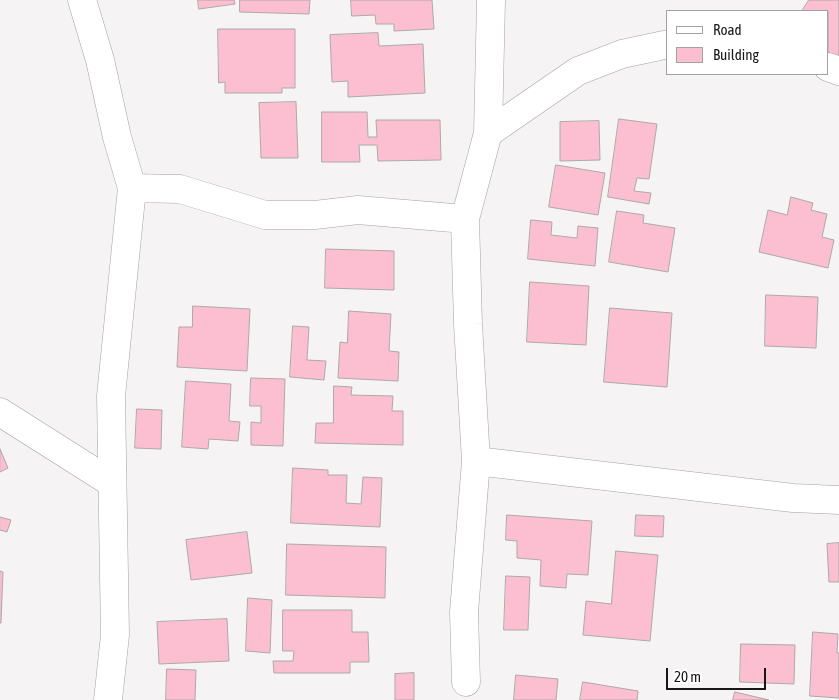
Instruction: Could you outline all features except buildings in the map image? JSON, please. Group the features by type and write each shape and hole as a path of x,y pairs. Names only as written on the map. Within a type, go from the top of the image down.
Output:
{"street":[{"path":"82,0 100,60 117,137 132,188 111,396 115,635 108,700"},
{"path":"466,682 464,612 476,461 468,324 465,219 488,133 491,0"},
{"path":"488,133 578,71 622,54 666,45"},
{"path":"132,188 180,189 265,215 315,215 358,210 465,219"},
{"path":"0,412 112,483"},
{"path":"476,461 793,498 839,500"}]}
